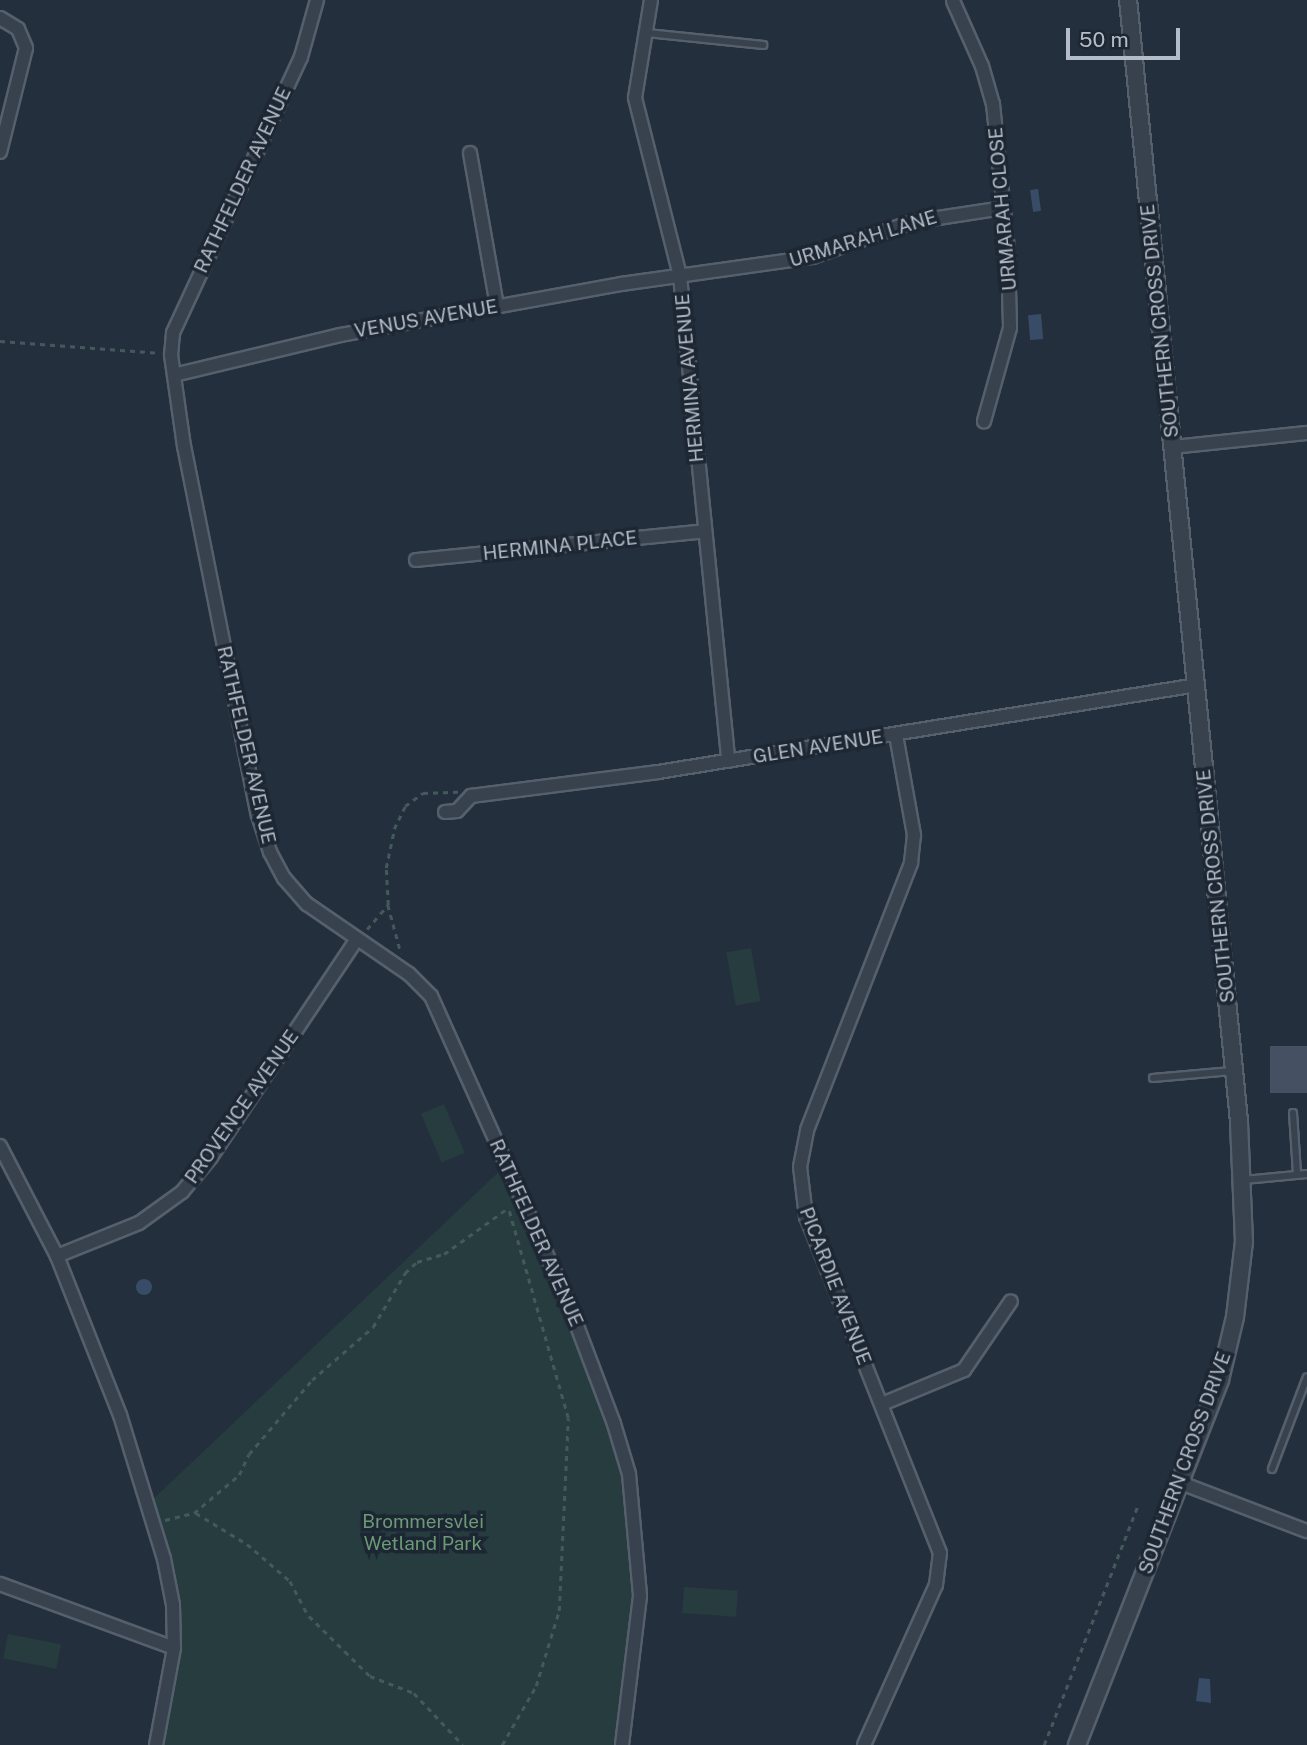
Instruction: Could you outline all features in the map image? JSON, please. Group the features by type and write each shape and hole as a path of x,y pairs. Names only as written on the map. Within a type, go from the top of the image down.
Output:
{"street":[{"name":"RATHFELDER AVENUE","path":"317,0 301,57 176,323 171,355 197,518 264,835 293,891 404,970 431,996 568,1302 629,1474 639,1626 622,1745"},
{"name":"HERMINA AVENUE","path":"651,0 635,98 680,276 728,761"},
{"name":"SOUTHERN CROSS DRIVE","path":"1077,1745 1220,1380 1235,1317 1243,1263 1244,1180 1128,0"},
{"name":"URMARAH CLOSE","path":"953,1 982,66 993,104 1004,208 1010,328 985,421"},
{"path":"0,18 18,29 26,48 0,152"},
{"path":"470,153 497,306"},
{"name":"URMARAH LANE","path":"680,276 812,257 912,222 1004,208"},
{"name":"VENUS AVENUE","path":"174,375 340,335 680,276"},
{"path":"1173,447 1307,433"},
{"name":"HERMINA PLACE","path":"416,560 704,531"},
{"name":"GLEN AVENUE","path":"445,811 459,809 467,797 728,761 1197,685"},
{"name":"PICARDIE AVENUE","path":"864,1745 940,1567 935,1535 806,1217 799,1180 807,1130 911,863 914,835 896,735"},
{"name":"PROVENCE AVENUE","path":"57,1256 139,1223 182,1192 211,1157 357,939"},
{"path":"0,1146 57,1256 131,1445 154,1522 171,1589 174,1648 156,1745"},
{"path":"882,1404 964,1370 1010,1301"},
{"path":"1181,1483 1307,1531"},
{"path":"0,1584 174,1648"}],"lane":[{"path":"645,33 763,45"},
{"path":"1153,1078 1234,1071"},
{"path":"1293,1113 1297,1174"},
{"path":"1244,1180 1307,1174"},
{"path":"1272,1469 1307,1377"}],"path":[{"path":"0,341 171,355"},
{"path":"404,970 388,905 386,868 394,829 405,806 423,793 440,790 467,797"},
{"path":"357,939 388,905"},
{"path":"154,1522 194,1513 239,1475 249,1454 328,1363 373,1327 405,1273 417,1262 444,1254 522,1198"},
{"path":"502,1745 536,1686 559,1611 568,1418 508,1208"},
{"path":"1044,1745 1137,1508"},
{"path":"194,1513 256,1551 290,1581 309,1616 370,1676 414,1693 464,1745"}],"green space":[{"path":"751,948 760,1001 736,1006 726,952"},
{"path":"444,1104 465,1153 442,1163 421,1114"},
{"name":"Brommersvlei Wetland Park","path":"507,1164 624,1455 640,1596 622,1745 156,1745 173,1620 149,1503"},
{"path":"684,1587 738,1591 736,1617 682,1613"},
{"path":"8,1634 61,1644 56,1669 3,1659"}],"water":[{"path":"1038,189 1041,211 1033,212 1030,190"},
{"path":"1041,314 1043,339 1030,340 1028,315"},
{"path":"144,1279 150,1281 150,1293 144,1295 138,1293 136,1287 138,1281"},
{"path":"1199,1678 1210,1679 1211,1703 1196,1701"}],"building":[{"path":"1270,1046 1307,1046 1307,1093 1270,1093"}]}
